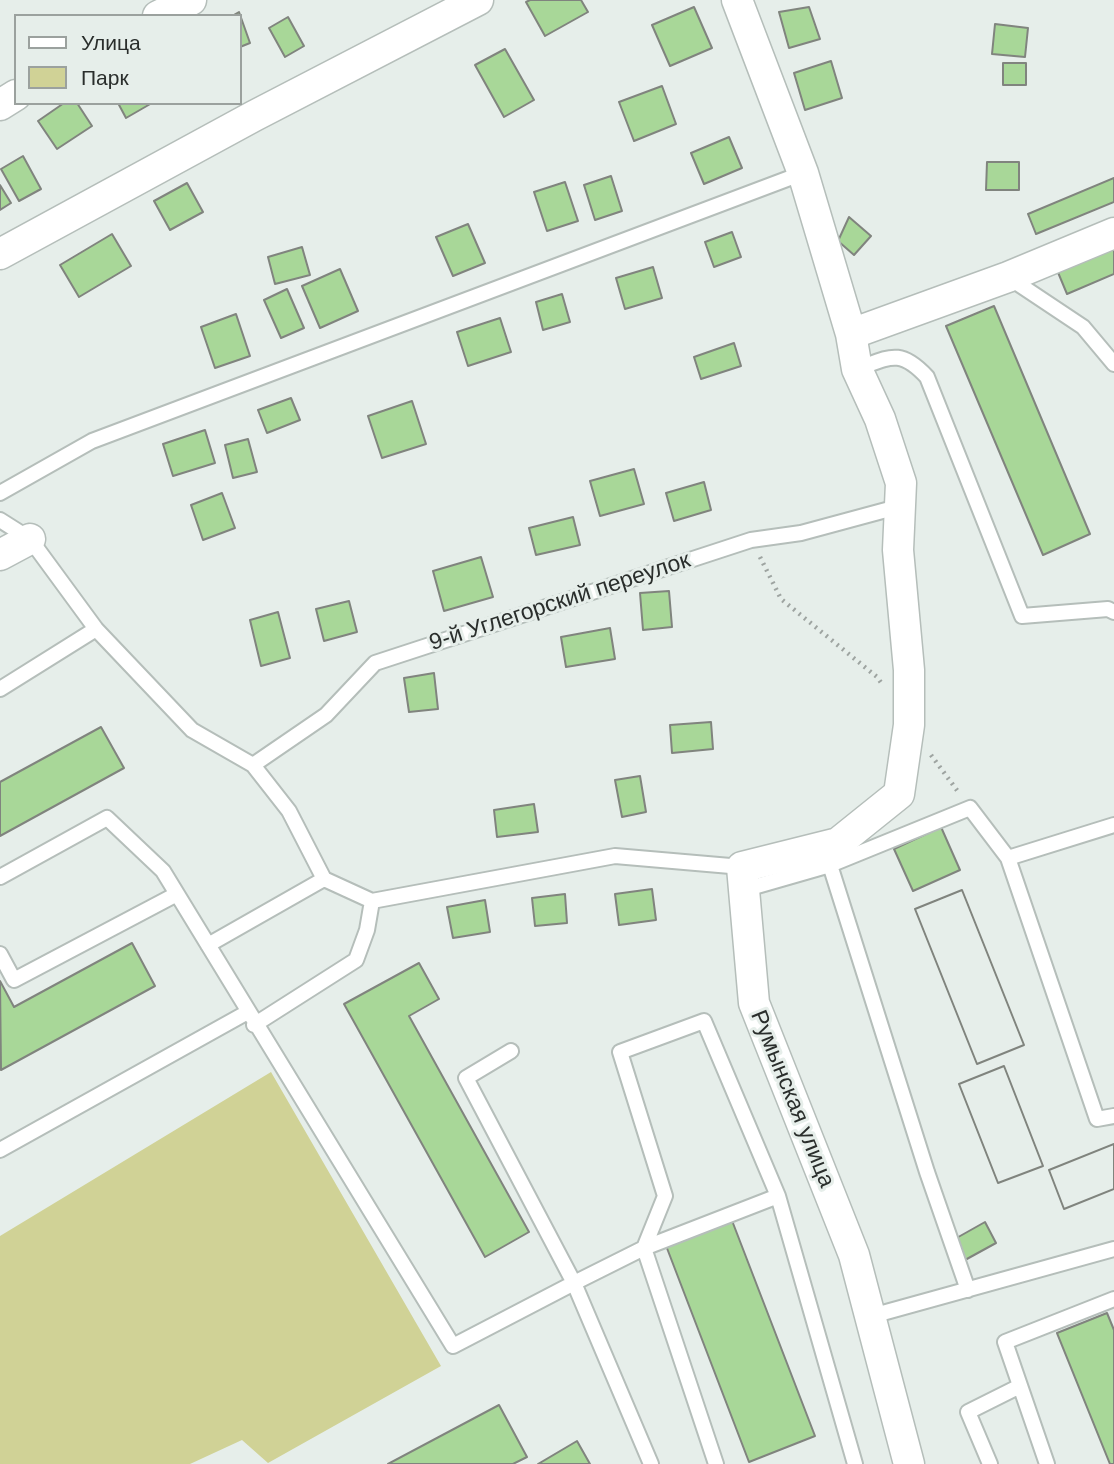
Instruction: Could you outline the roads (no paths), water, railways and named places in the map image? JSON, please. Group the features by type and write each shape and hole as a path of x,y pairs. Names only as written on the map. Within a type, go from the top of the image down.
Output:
{"street":[{"path":"162,14 191,0"},
{"path":"0,254 254,116 478,0"},
{"path":"737,0 803,173 851,334 857,369 880,419 901,482 898,550 909,670 909,725 899,794 838,843 742,878"},
{"path":"851,334 1008,277 1114,233"},
{"path":"0,555 30,539"},
{"name":"Румынская улица","path":"742,878 754,1003 854,1255 868,1317 909,1464"}],"lane":[{"path":"0,493 92,442 803,173"},
{"path":"1008,277 1083,327 1114,364"},
{"path":"857,369 892,357 912,360 927,377 1023,615 1108,609 1114,612"},
{"name":"9-й Углегорский переулок","path":"253,765 326,715 375,663 751,540 801,533 901,506"},
{"path":"0,520 30,539 96,629 192,730 253,765 289,811 324,878 372,901 615,856 742,878 830,865 970,808 1008,858 1097,1119 1114,1116"},
{"path":"0,689 96,629"},
{"path":"0,877 107,818 163,872 250,1019 453,1346 645,1248 778,1196"},
{"path":"1008,858 1114,824"},
{"path":"830,865 926,1172 968,1290"},
{"path":"208,945 324,878"},
{"path":"0,954 14,980 175,895"},
{"path":"0,1150 250,1019 356,960 367,930 372,901"},
{"path":"716,1464 645,1248 665,1196 620,1052 704,1021 778,1196 855,1464"},
{"path":"511,1051 466,1078 574,1283 651,1464"},
{"path":"868,1317 1114,1249"},
{"path":"1047,1464 1005,1342 1114,1299"},
{"path":"990,1464 968,1412 1020,1385"}]}
